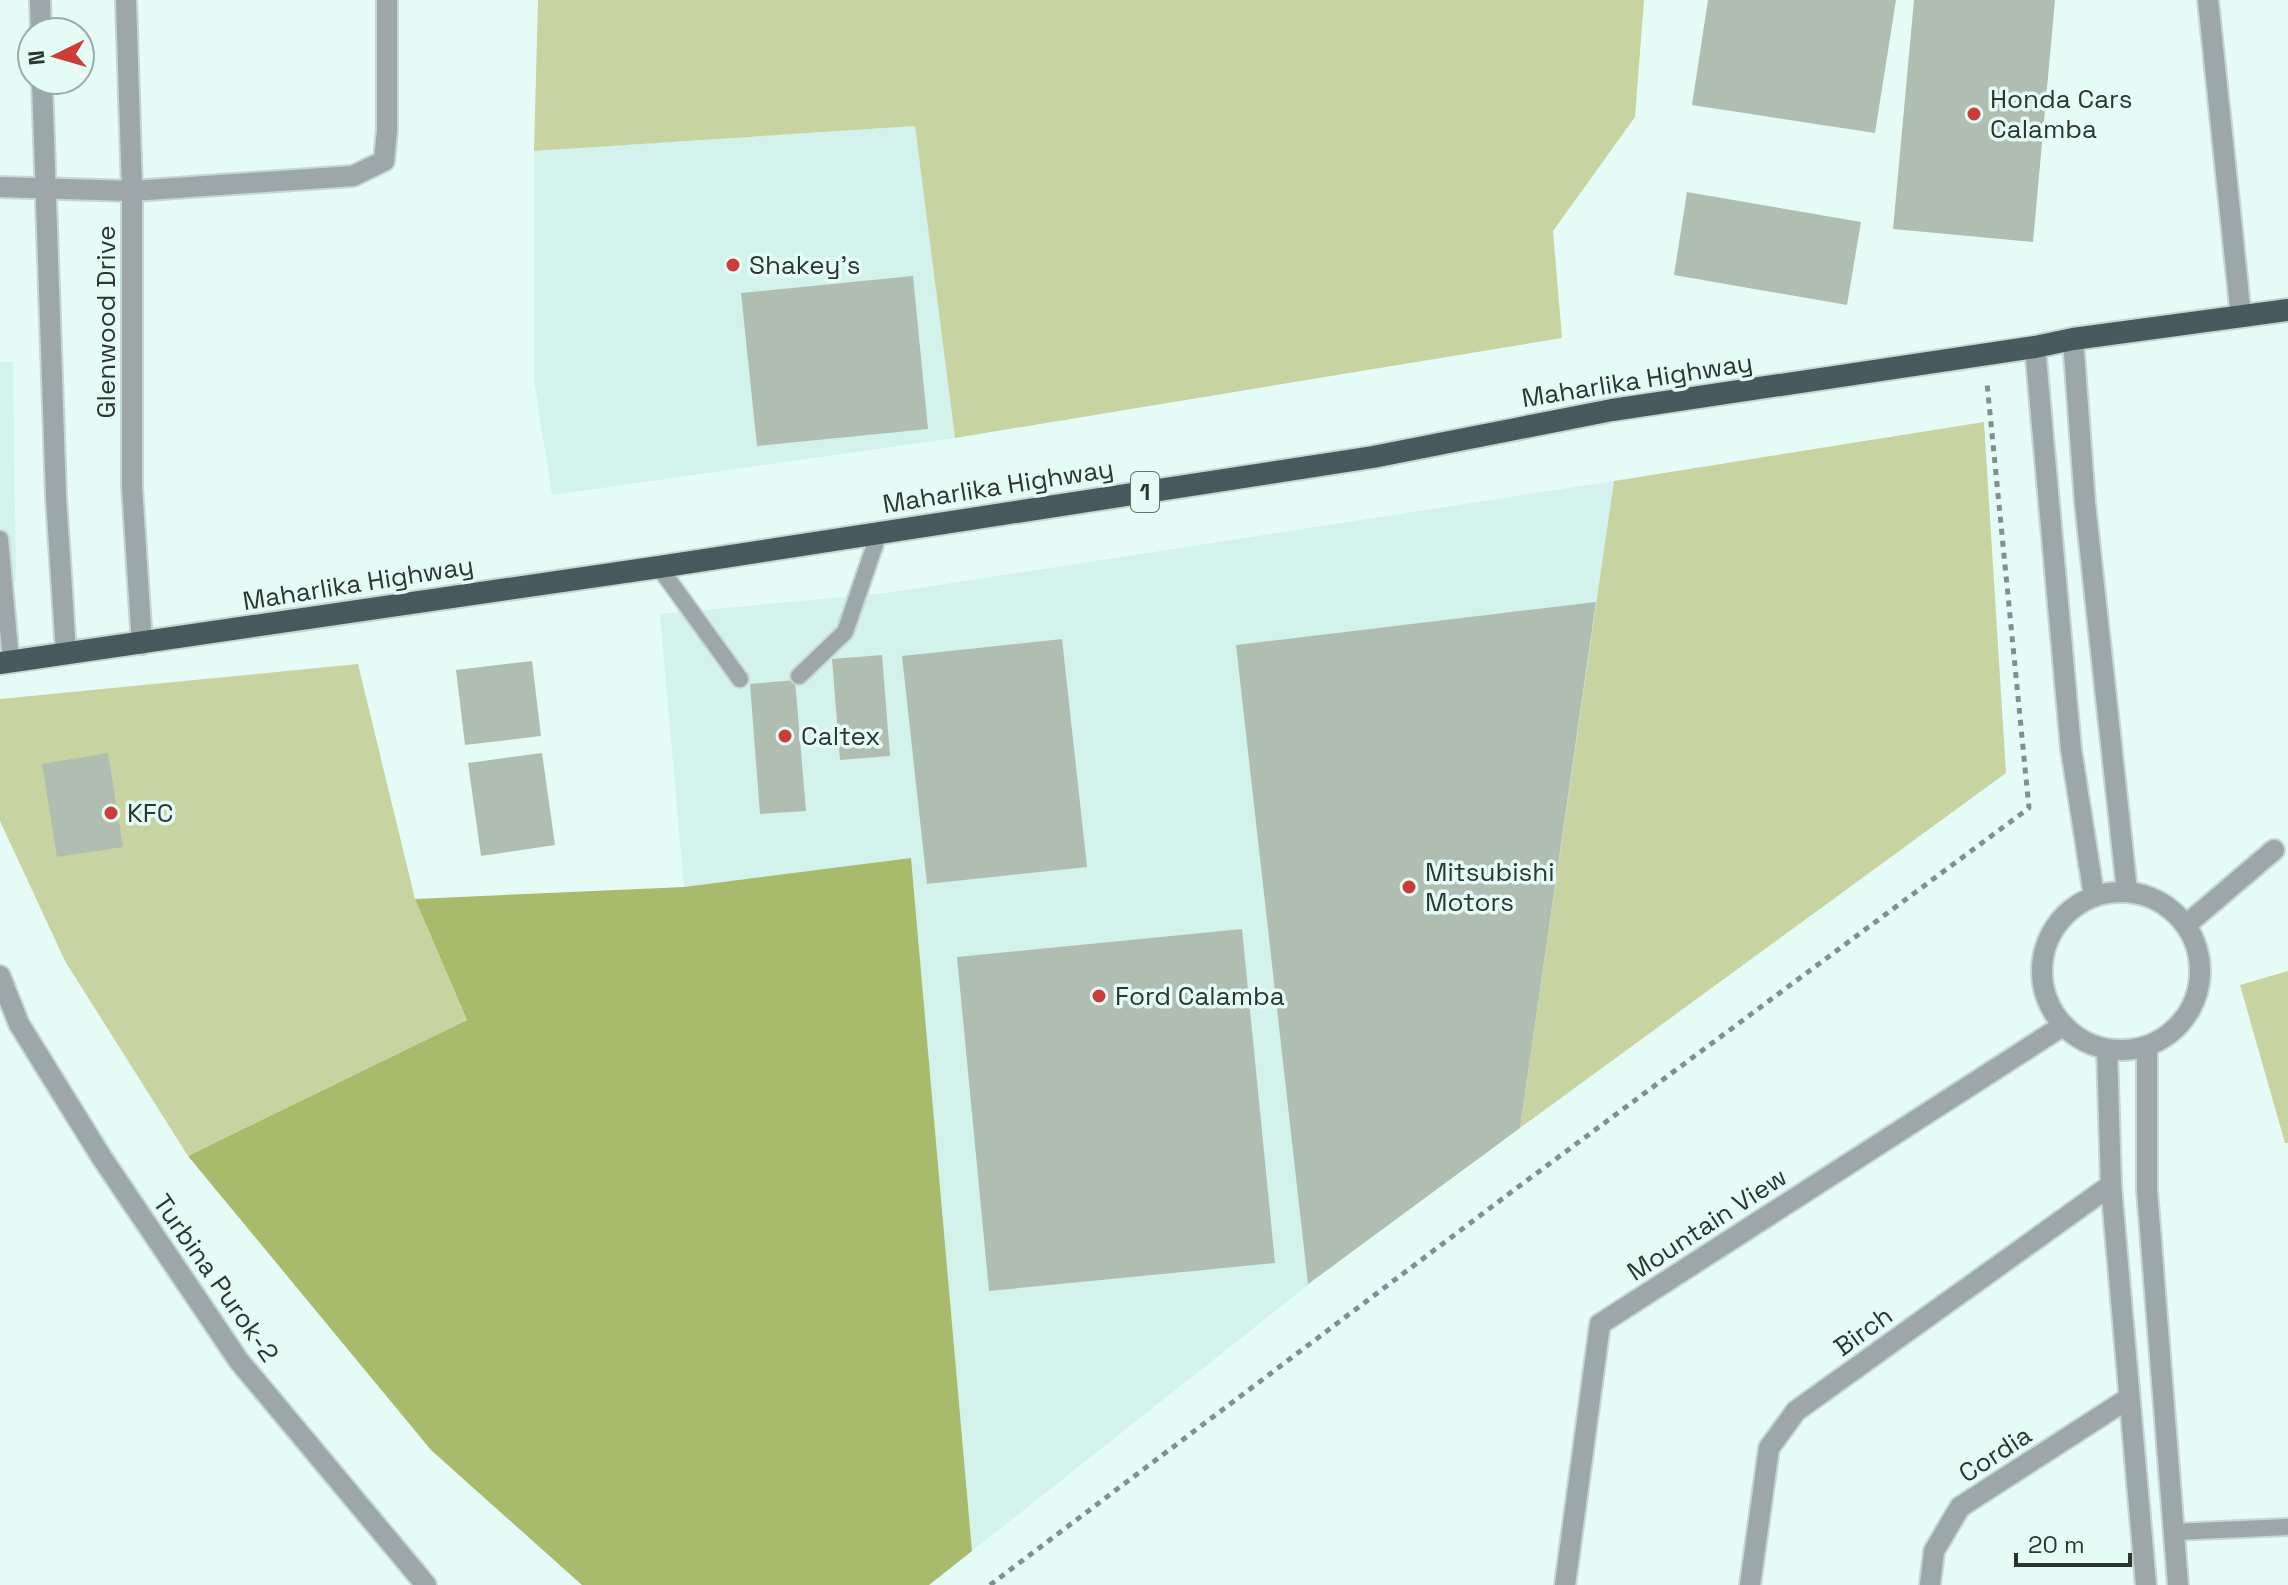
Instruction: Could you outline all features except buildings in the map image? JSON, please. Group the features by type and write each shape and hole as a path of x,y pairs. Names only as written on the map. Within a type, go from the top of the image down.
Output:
{"highway":[{"name":"Maharlika Highway","path":"5,662 659,567 1373,457 1612,410 2073,339 2288,310"}],"street":[{"name":"Glenwood Drive","path":"126,0 132,191 132,487 142,644"},
{"path":"0,187 132,191 353,176 384,161 387,130 387,0"},
{"path":"2208,0 2241,317"},
{"name":"Glenwood Drive","path":"42,96 56,497 66,654"},
{"path":"2073,339 2085,503 2127,891"},
{"path":"2035,347 2071,749 2094,896"},
{"path":"2186,925 2274,850"},
{"path":"2127,891 2149,896 2170,908 2186,925 2197,947 2200,971 2197,995 2185,1017 2168,1034 2147,1046 2127,1050 2107,1049 2083,1041 2064,1025 2049,1003 2043,979 2044,952 2054,928 2071,909 2094,896 2127,891"},
{"name":"Turbina Purok-2","path":"0,976 19,1024 239,1361 426,1585"},
{"name":"Mountain View","path":"1565,1585 1600,1324 2064,1025"},
{"path":"2147,1046 2147,1190 2178,1585"},
{"path":"2107,1049 2111,1185 2146,1585"},
{"name":"Birch","path":"1750,1585 1769,1448 1796,1411 2111,1185"},
{"name":"Cordia","path":"1930,1585 1934,1551 1960,1507 2129,1398"}],"lane":[{"path":"799,676 845,632 879,533"},
{"path":"0,539 5,662"},
{"path":"659,567 740,679"},
{"path":"2173,1532 2288,1527"}],"path":[{"path":"990,1585 1510,1193 2029,808 1985,354"}],"shaded area":[{"name":"Shakey's","path":"915,126 955,438 552,495 534,380 534,151"},
{"path":"0,362 13,362 16,582 0,584"},
{"path":"1614,481 1520,1128 1308,1285 972,1551 911,859 684,887 660,614 887,593"}],"green space":[{"path":"538,0 1644,0 1635,117 1553,231 1562,338 955,438 915,126 534,151"},
{"path":"1984,422 2006,773 1520,1128 1614,481"},
{"path":"358,664 415,899 467,1020 188,1156 65,961 0,821 0,699"},
{"path":"911,858 972,1551 929,1585 582,1585 431,1450 188,1156 467,1020 415,899 684,887"},
{"path":"2288,971 2288,1143 2285,1143 2240,985"}],"place":[{"name":"Honda Cars Calamba","path":"1974,114"},
{"name":"Shakey's","path":"733,265"},
{"name":"Caltex","path":"785,736"},
{"name":"KFC","path":"111,813"},
{"name":"Mitsubishi Motors","path":"1409,887"},
{"name":"Ford Calamba","path":"1099,996"}]}
